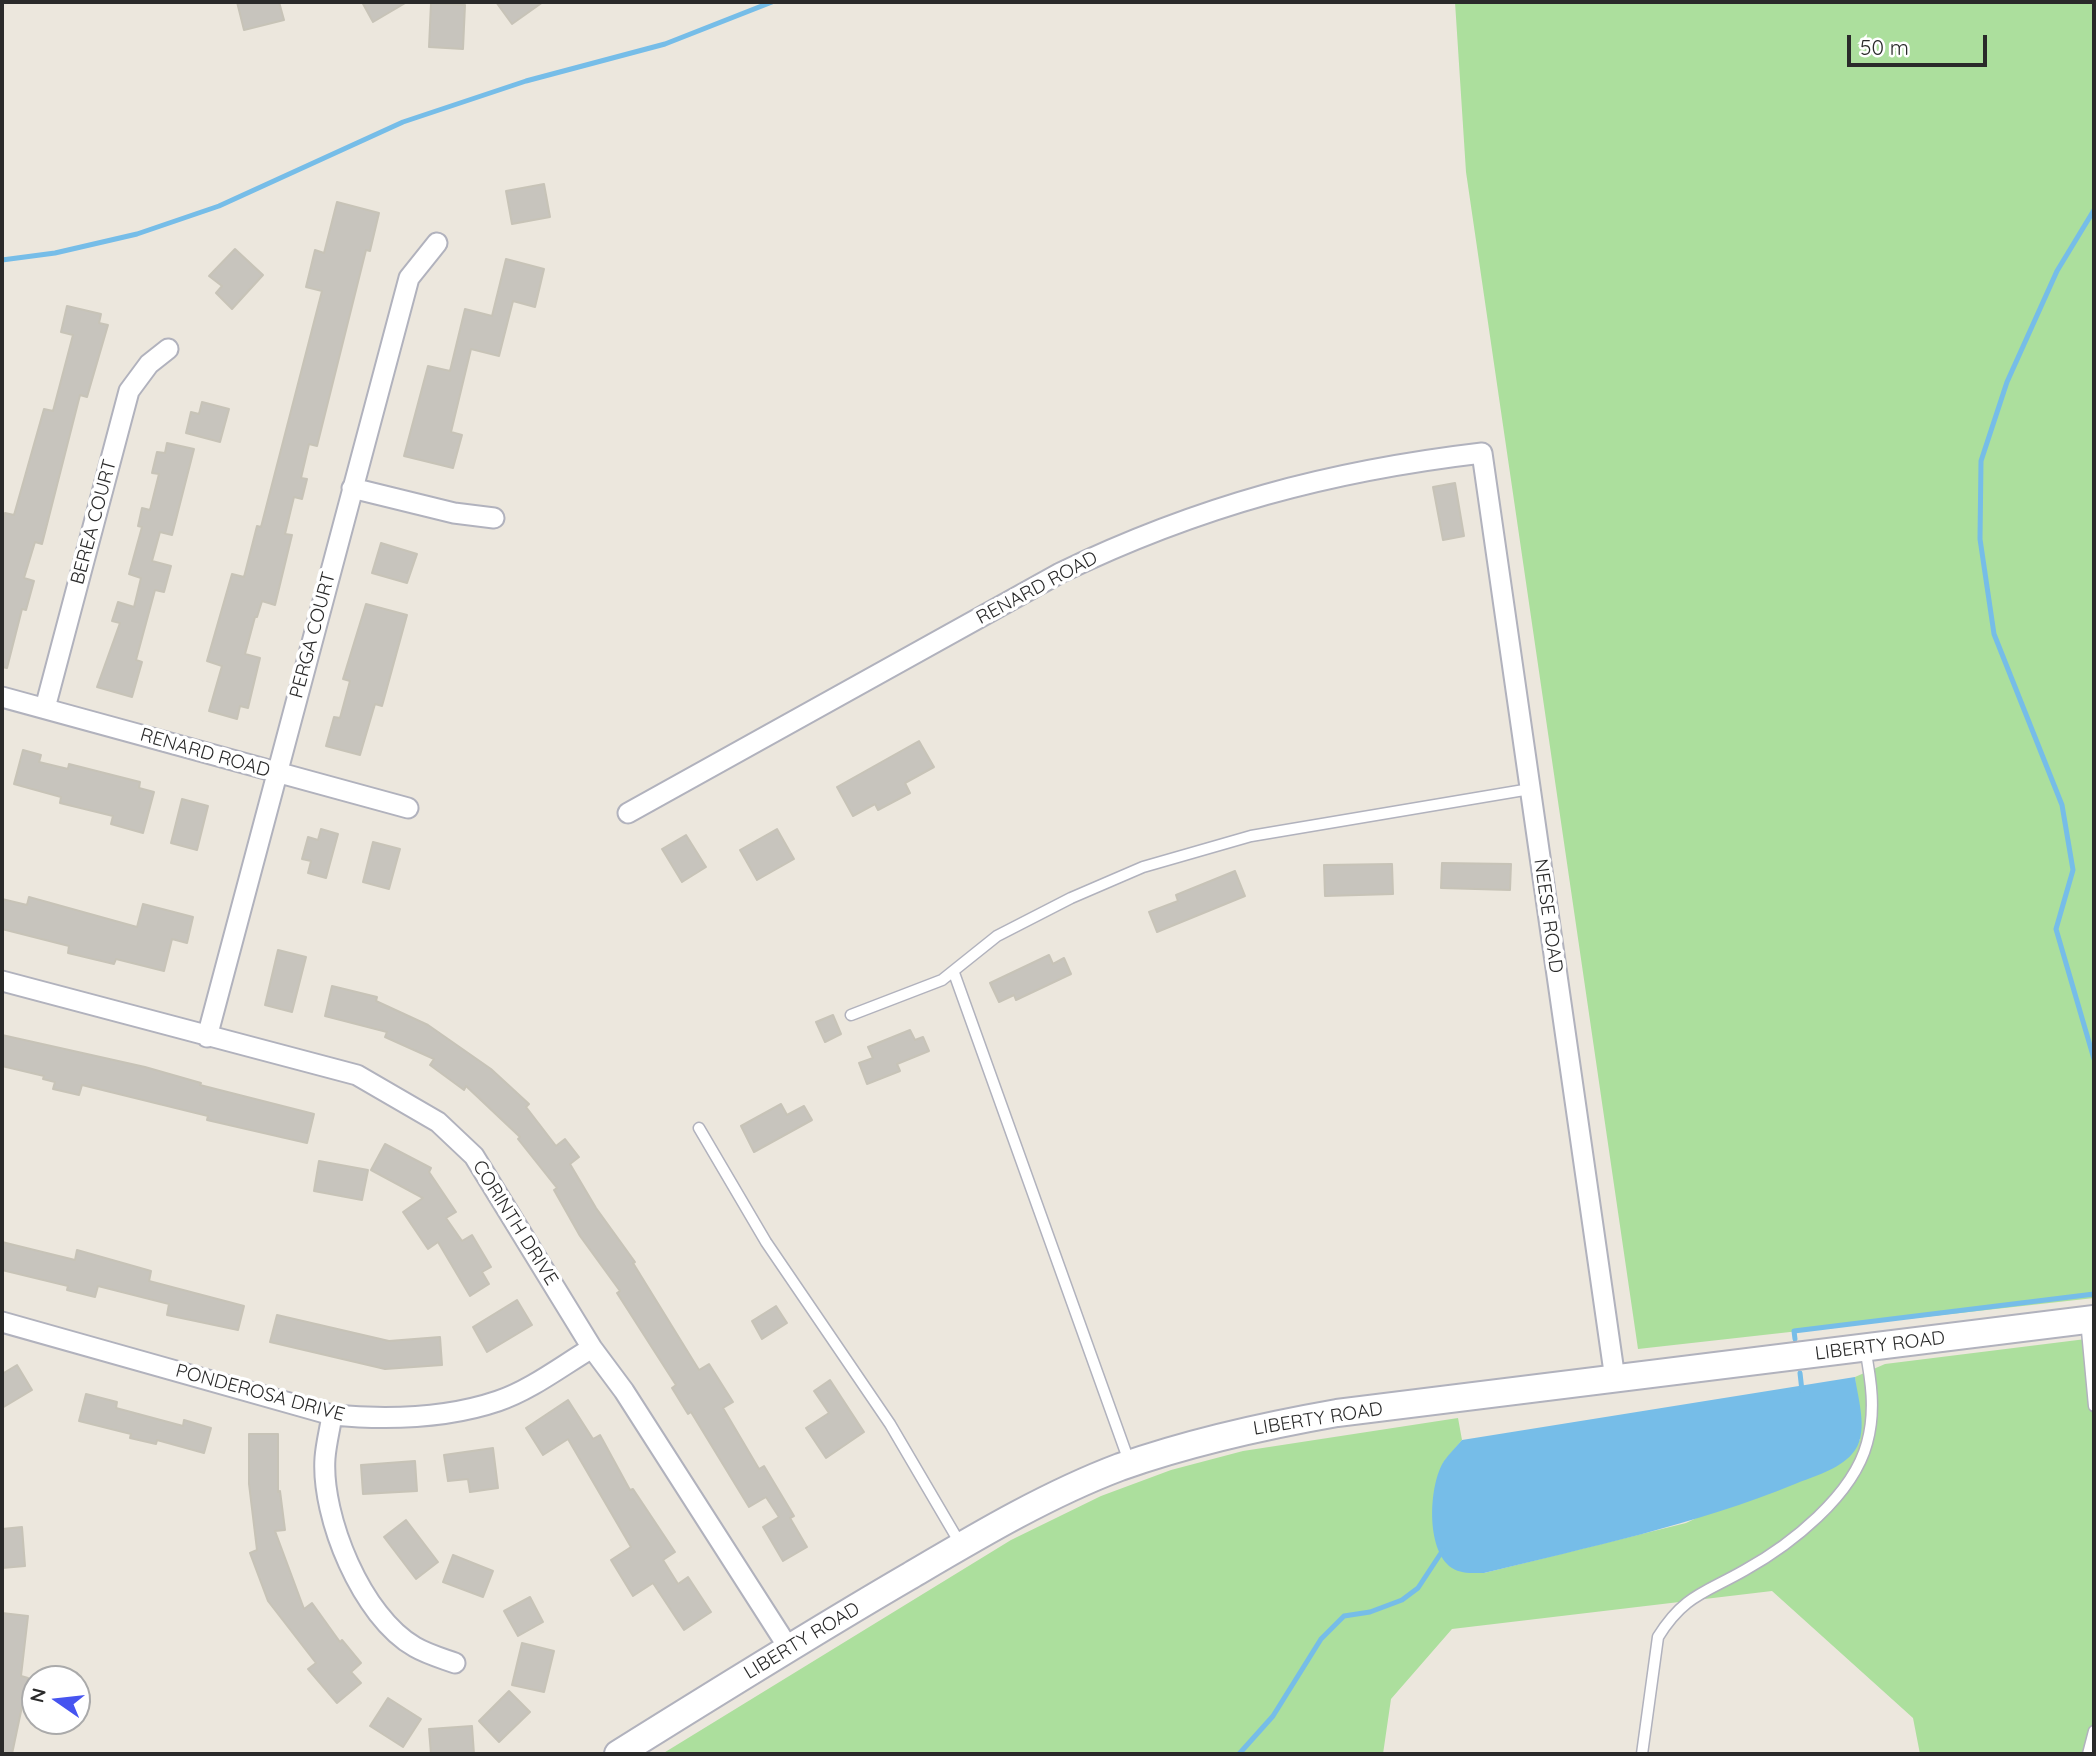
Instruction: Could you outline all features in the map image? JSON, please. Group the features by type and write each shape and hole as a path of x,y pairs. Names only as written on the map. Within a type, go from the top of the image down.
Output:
{"street":[{"name":"PERGA COURT","path":"206,1037 408,278 437,243"},
{"name":"BEREA COURT","path":"45,708 130,391 149,364 168,349"},
{"name":"RENARD ROAD","path":"628,813 1060,573 1115,547 1191,516 1308,482 1482,453"},
{"name":"NEESE ROAD","path":"1482,453 1615,1379"},
{"path":"352,488 454,513 494,518"},
{"name":"RENARD ROAD","path":"2,697 408,808"},
{"name":"CORINTH DRIVE","path":"2,981 357,1076 438,1122 474,1156 592,1348 788,1647"},
{"name":"LIBERTY ROAD","path":"618,1754 788,1647 961,1546 1053,1497 1130,1464 1266,1425 1336,1413 2090,1320"},
{"name":"PONDEROSA DRIVE","path":"2,1322 332,1415 409,1417 456,1412 500,1401 592,1348"},
{"path":"332,1415 325,1459 328,1503 354,1575 381,1615 412,1646 455,1663"}],"lane":[{"path":"851,1015 954,973 966,958 996,936 1071,898 1143,867 1251,836 1530,789"},
{"path":"954,973 1130,1464"},
{"path":"699,1128 766,1241 890,1424 961,1546"},
{"path":"2090,1320 2094,1406"},
{"path":"1642,1754 1658,1637 1666,1623 1694,1595 1774,1554 1800,1534 1826,1509 1860,1462 1867,1444 1872,1402 1865,1347"},
{"path":"2088,1754 2094,1731"}],"green space":[{"path":"1455,2 2094,2 2094,1298 1638,1349 1466,172"},
{"path":"2094,1338 2094,1754 1920,1754 1913,1718 1772,1591 1452,1629 1391,1699 1383,1754 662,1754 1011,1540 1101,1496 1171,1470 1243,1451 1458,1418 1462,1440 1443,1463 1484,1573 1686,1523 1860,1440 1855,1377 1885,1364"}],"water":[{"path":"1855,1377 1862,1427 1857,1446 1846,1460 1818,1475 1719,1512 1484,1573 1463,1572 1452,1568 1437,1547 1432,1516 1435,1485 1444,1461 1462,1440"}],"building":[{"path":"237,2 279,2 284,20 244,30"},
{"path":"362,2 407,2 373,22"},
{"path":"496,2 543,2 512,24"},
{"path":"431,3 465,5 463,49 429,47"},
{"path":"544,184 550,217 512,224 506,191"},
{"path":"337,202 379,213 370,251 366,250 317,446 309,444 301,478 307,479 302,499 294,497 285,534 292,535 275,605 262,601 255,617 245,654 260,658 248,708 240,706 237,719 209,711 222,666 207,661 232,574 244,577 257,526 261,527 322,291 306,287 315,250 324,253"},
{"path":"235,249 263,275 232,309 216,293 222,286 209,276"},
{"path":"506,259 544,269 535,307 513,301 499,356 471,349 451,432 462,435 453,468 404,456 428,366 450,371 465,309 492,316"},
{"path":"67,306 101,314 99,323 108,325 87,397 80,395 42,544 35,542 24,578 34,581 26,610 22,609 7,668 2,667 2,524 5,513 14,515 44,409 53,411 73,335 61,332"},
{"path":"202,402 229,409 220,442 186,433 191,412 199,414"},
{"path":"167,443 194,449 172,535 160,532 152,561 171,566 164,592 155,590 136,660 142,662 132,697 97,687 120,623 112,621 118,602 134,607 141,578 129,574 142,527 138,526 142,508 150,510 159,474 152,473 157,452 165,453"},
{"path":"1455,483 1464,536 1443,540 1433,487"},
{"path":"381,543 417,554 407,583 372,573"},
{"path":"366,604 407,615 382,706 375,704 360,755 326,746 334,717 340,718 350,681 343,679"},
{"path":"919,741 934,767 905,783 910,793 878,810 875,804 853,816 837,787"},
{"path":"23,750 41,755 39,762 68,769 69,764 140,782 139,788 154,792 143,833 111,824 113,816 60,803 61,797 14,784"},
{"path":"182,799 208,806 197,850 171,843"},
{"path":"321,829 338,834 326,878 308,873 311,861 302,859 308,837 318,840"},
{"path":"777,829 794,859 757,880 740,850"},
{"path":"686,835 706,867 682,882 662,849"},
{"path":"373,842 400,849 389,889 363,882"},
{"path":"1442,863 1511,864 1510,890 1441,888"},
{"path":"1392,864 1393,894 1325,896 1324,865"},
{"path":"1235,871 1245,896 1157,932 1149,912 1178,901 1176,895"},
{"path":"29,897 137,927 143,904 193,917 187,943 172,939 164,971 116,959 114,964 68,953 69,946 2,929 2,899 27,905"},
{"path":"278,950 306,957 292,1012 265,1005"},
{"path":"1049,955 1053,964 1064,958 1071,974 1016,1000 1014,995 999,1002 990,983"},
{"path":"332,986 377,997 376,1001 428,1025 491,1069 529,1104 526,1107 556,1146 565,1139 579,1157 570,1164 596,1208 635,1262 633,1263 699,1370 709,1364 733,1402 723,1408 759,1469 764,1466 794,1516 790,1518 807,1547 783,1561 763,1527 779,1517 766,1497 749,1507 691,1412 688,1414 672,1388 676,1385 617,1293 620,1291 580,1236 554,1190 557,1188 518,1139 520,1137 466,1086 464,1090 430,1065 434,1059 385,1037 387,1032 325,1016"},
{"path":"833,1015 841,1034 825,1042 816,1022"},
{"path":"910,1030 915,1040 923,1037 929,1051 897,1064 900,1071 867,1084 859,1063 873,1058 868,1047"},
{"path":"2,1035 145,1067 201,1083 200,1085 314,1114 307,1143 207,1120 208,1116 82,1085 79,1095 53,1089 55,1082 43,1079 44,1076 2,1066"},
{"path":"781,1104 787,1115 804,1106 812,1120 754,1152 741,1126"},
{"path":"385,1144 431,1168 429,1172 456,1212 446,1218 462,1241 472,1235 491,1267 482,1272 489,1284 470,1296 438,1242 428,1249 403,1212 423,1198 371,1170"},
{"path":"319,1161 368,1170 362,1200 314,1191"},
{"path":"2,1242 75,1260 77,1250 151,1271 149,1281 244,1306 238,1330 167,1315 169,1304 98,1286 95,1297 67,1290 68,1286 2,1270"},
{"path":"517,1300 532,1325 487,1352 473,1327"},
{"path":"776,1306 787,1323 762,1339 752,1321"},
{"path":"277,1315 389,1341 440,1337 442,1365 385,1369 270,1342"},
{"path":"17,1365 32,1390 2,1408 2,1374"},
{"path":"830,1380 864,1432 826,1458 806,1428 829,1413 814,1391"},
{"path":"86,1394 117,1402 116,1408 183,1426 184,1420 211,1428 204,1453 157,1440 156,1444 130,1438 131,1434 79,1421"},
{"path":"568,1400 593,1439 600,1435 630,1490 633,1489 675,1552 663,1560 678,1584 688,1577 711,1612 684,1630 653,1583 633,1596 611,1560 631,1547 568,1439 543,1455 526,1428"},
{"path":"249,1434 278,1434 278,1492 280,1491 285,1530 275,1531 304,1609 312,1603 340,1642 342,1640 361,1663 351,1672 361,1683 337,1703 308,1669 316,1663 268,1601 250,1553 257,1550 249,1484"},
{"path":"493,1448 498,1488 470,1492 468,1479 448,1481 444,1455"},
{"path":"415,1461 417,1491 363,1494 361,1465"},
{"path":"406,1520 438,1562 416,1579 384,1537"},
{"path":"22,1527 25,1566 2,1568 2,1529"},
{"path":"453,1555 493,1571 483,1597 443,1582"},
{"path":"530,1597 543,1622 518,1636 504,1611"},
{"path":"2,1613 28,1616 21,1665 21,1711 12,1754 2,1754"},
{"path":"522,1643 554,1651 544,1692 512,1685"},
{"path":"509,1691 530,1712 499,1742 479,1721"},
{"path":"388,1698 421,1719 403,1747 370,1726"},
{"path":"472,1726 474,1754 431,1754 429,1729"}],"waterway":[{"path":"2,260 55,253 137,234 219,206 403,122 526,81 665,44 772,2"},
{"path":"2094,210 2057,271 2007,382 1981,461 1980,539 1994,634 2062,805 2073,870 2056,929 2094,1059"},
{"path":"1795,1339 1794,1331 2094,1294"},
{"path":"1800,1373 1802,1391"},
{"path":"1239,1754 1273,1716 1321,1639 1344,1616 1370,1612 1402,1600 1418,1588 1443,1550"}]}
